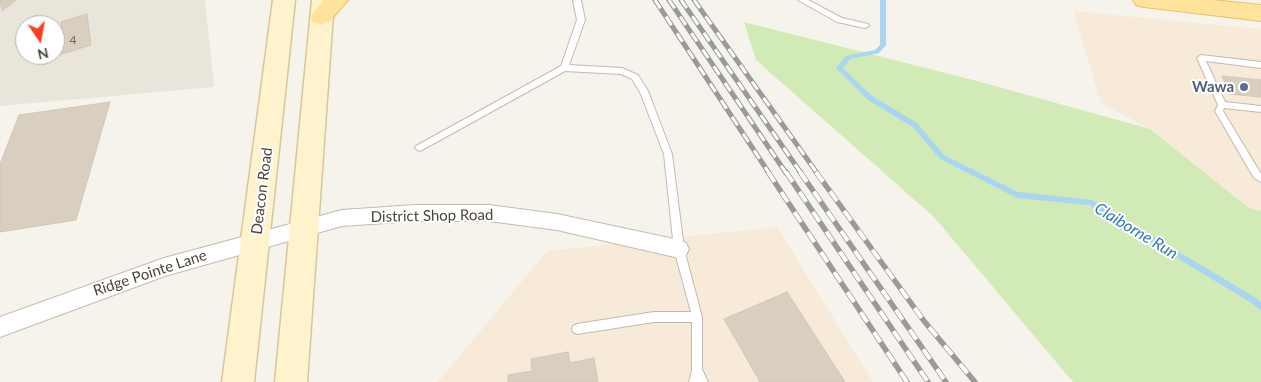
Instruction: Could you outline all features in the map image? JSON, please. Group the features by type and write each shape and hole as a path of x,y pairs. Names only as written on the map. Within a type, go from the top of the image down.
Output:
{"main road":[{"name":"Deacon Road","path":"238,382 284,0"},
{"path":"1144,0 1261,13"},
{"path":"291,382 303,229 327,6"}],"street":[{"name":"District Shop Road","path":"303,229 342,218 488,213 557,222 679,248"},
{"name":"Ridge Pointe Lane","path":"0,327 164,267 303,229"}],"lane":[{"path":"564,68 581,20 577,0"},
{"path":"802,0 840,20 864,26"},
{"path":"1222,105 1201,58 1261,65"},
{"path":"419,148 564,68 622,71 635,77 644,91 668,154 679,248 697,317 697,370 694,382"},
{"path":"1222,105 1261,109"},
{"path":"1222,105 1219,111 1257,176 1261,179"},
{"path":"577,329 654,317 697,317"},
{"path":"697,370 703,382"}],"shaded area":[{"path":"0,0 205,0 214,87 0,106"},
{"path":"1073,11 1261,29 1261,211 1249,208 1150,129 1101,103"},
{"path":"777,227 873,382 438,382 547,251"}],"green space":[{"path":"744,22 977,81 1150,129 1249,208 1261,211 1261,382 1073,382 934,217 756,60"}],"building":[{"path":"0,0 16,0 2,11"},
{"path":"87,14 91,45 65,53 65,21"},
{"name":"Wawa","path":"1222,76 1261,80 1261,97 1230,94"},
{"path":"110,102 76,220 0,232 0,164 19,115"},
{"path":"787,292 845,382 760,382 724,319"},
{"path":"568,352 570,363 594,358 598,382 508,382 508,375 532,371 531,359"}],"waterway":[{"name":"Claiborne Run","path":"883,0 883,45 877,52 848,57 839,68 870,98 915,125 942,157 1017,195 1090,202 1253,300 1261,307"}],"railway":[{"path":"655,0 769,173"},
{"path":"669,0 786,173"},
{"path":"681,0 801,173"},
{"path":"694,0 817,173"},
{"path":"768,172 907,382"},
{"path":"786,172 928,382"},
{"path":"800,172 946,382"},
{"path":"816,172 924,321 975,382"}],"place":[{"name":"Wawa","path":"1244,87"}]}
